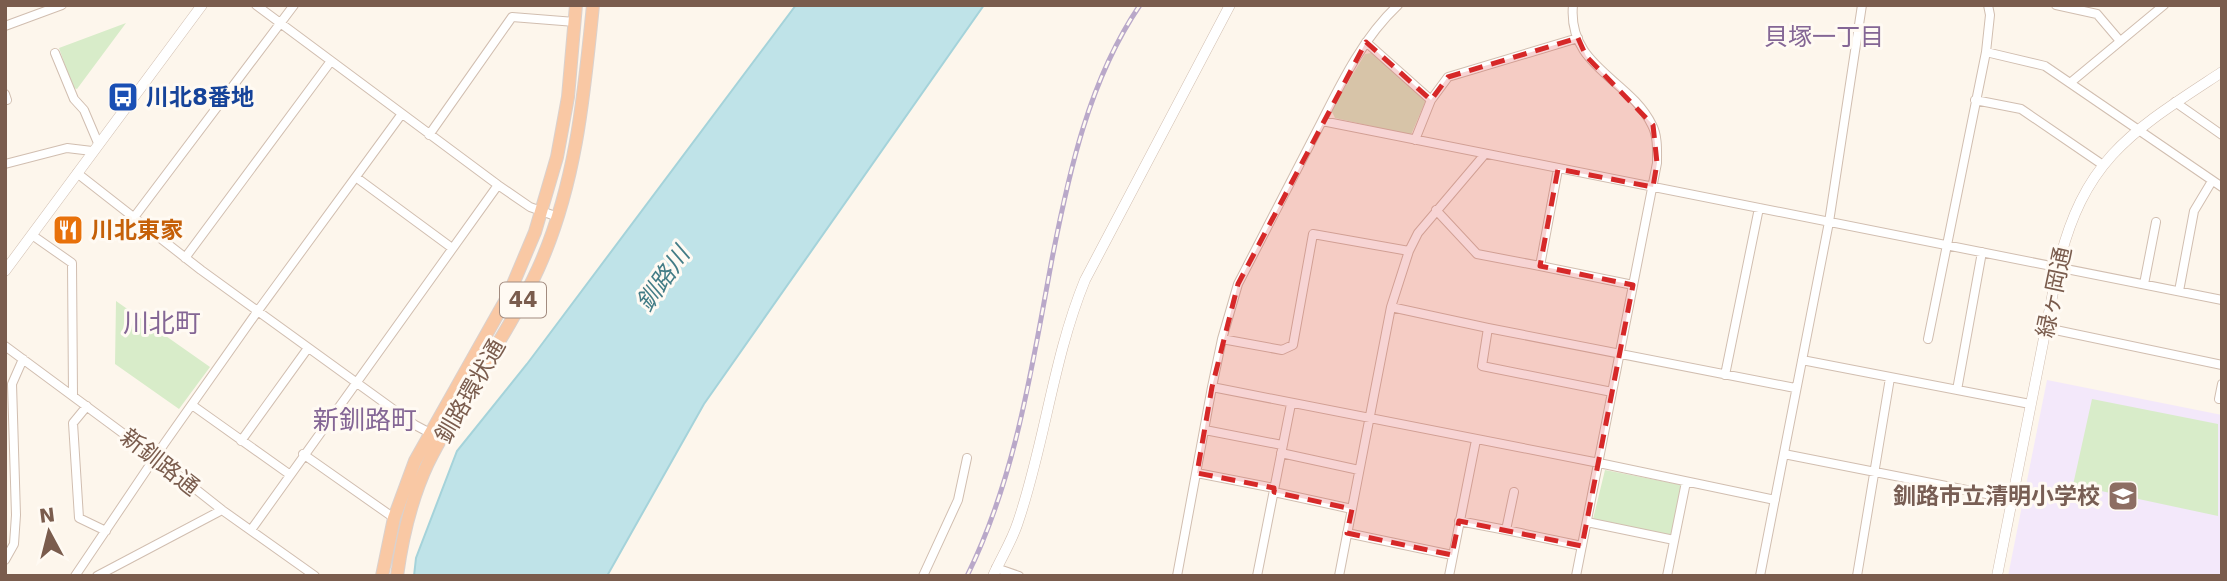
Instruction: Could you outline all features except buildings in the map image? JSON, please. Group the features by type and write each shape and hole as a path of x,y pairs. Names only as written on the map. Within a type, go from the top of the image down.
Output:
{"highway":[{"name":"釧路環状通","path":"382,576 394,518 415,461 508,296 542,212 557,157 568,97 576,5"},
{"name":"釧路環状通","path":"397,576 400,555 428,465 522,301 558,218 574,160 593,5"}],"street":[{"path":"5,26 62,5"},
{"path":"5,271 202,5"},
{"path":"256,5 498,185 530,207 558,218"},
{"path":"135,216 295,5"},
{"path":"1019,576 994,572 1017,526 1031,481 1069,318 1085,280 1230,5"},
{"path":"1177,576 1222,339 1238,284 1346,72 1366,42 1398,5"},
{"path":"1573,5 1574,26 1586,57 1636,103 1653,125 1657,154 1653,187 1576,576"},
{"path":"1760,576 1829,222 1862,5"},
{"path":"1928,339 1986,52 1990,15 1988,5"},
{"path":"2056,5 2097,14 2120,41"},
{"path":"2070,83 2164,5"},
{"path":"429,135 512,17 575,22"},
{"path":"1415,140 1431,100 1448,77 1578,38"},
{"path":"1366,42 1431,100"},
{"path":"1986,52 2045,66 2222,187"},
{"path":"55,53 74,99 84,110 95,147"},
{"path":"185,258 331,61"},
{"name":"緑ヶ岡通","path":"1997,576 2058,267 2066,231 2077,206 2103,165 2136,130 2221,74"},
{"path":"1975,100 2021,109 2103,165"},
{"path":"2175,102 2222,135"},
{"path":"75,576 257,312 401,115"},
{"path":"1322,121 2222,300"},
{"path":"5,164 67,148 95,147"},
{"path":"1339,576 1391,307 1409,251 1418,233 1436,210 1485,154"},
{"path":"1540,266 1558,169"},
{"path":"77,173 257,312 430,433"},
{"path":"357,178 452,248"},
{"path":"2179,291 2194,211 2212,181"},
{"path":"251,530 498,185"},
{"path":"1725,375 1759,208"},
{"path":"1436,210 1477,254 1633,285"},
{"path":"2144,284 2156,222"},
{"path":"1222,339 1282,350 1293,345 1313,234 1409,251"},
{"path":"32,235 72,263 73,396"},
{"path":"1957,390 1982,252"},
{"path":"1391,307 1795,388"},
{"path":"1488,328 1482,366 1612,392"},
{"path":"2046,328 2222,365"},
{"name":"新釧路通","path":"5,345 222,510 315,576"},
{"path":"241,441 308,348"},
{"path":"5,560 14,544 16,515 12,384 23,359"},
{"path":"1802,360 2030,404"},
{"path":"1857,576 1890,378"},
{"path":"2219,399 2222,384"},
{"path":"1212,387 1775,500"},
{"path":"1257,576 1291,404"},
{"path":"192,405 289,474"},
{"path":"87,406 73,423 79,518 106,531"},
{"path":"1205,430 1359,470"},
{"path":"1449,576 1476,440"},
{"path":"303,454 394,518"},
{"path":"1784,454 2012,499"},
{"path":"923,576 958,500 967,458"},
{"path":"1197,473 1352,509"},
{"path":"1667,576 1686,482"},
{"path":"1506,530 1514,492"},
{"path":"97,576 222,510"},
{"path":"1459,522 1582,547"},
{"path":"1587,522 1674,540"},
{"path":"1347,533 1452,555"}],"highlighted area":[{"path":"1578,38 1586,56 1653,125 1657,163 1653,187 1558,169 1540,266 1633,285 1582,546 1459,521 1452,555 1347,533 1352,509 1274,492 1274,488 1197,473 1212,387 1238,284 1366,42 1431,100 1448,77"}],"shaded area":[{"name":"釧路市立清明小学校","path":"2047,380 2222,415 2222,576 2008,576"}],"green space":[{"path":"126,23 77,89 73,88 59,48"},
{"path":"1371,53 1426,100 1411,135 1335,118 1331,110 1365,54"},
{"path":"116,301 210,367 179,409 115,364"},
{"path":"2092,399 2218,424 2218,516 2073,485"},
{"path":"1605,470 1682,485 1671,535 1593,519"}],"water":[{"name":"釧路川","path":"796,5 984,5 704,404 607,576 414,576 416,558 457,451 527,364"}],"railway":[{"path":"967,576 984,538 1010,460 1029,380 1066,193 1083,128 1107,64 1140,5"}],"place":[{"name":"川北8番地","path":"123,97"},
{"name":"川北東家","path":"68,230"},
{"name":"釧路市立清明小学校","path":"2123,496"}],"district":[{"name":"貝塚一丁目","path":"1824,37"},
{"name":"川北町","path":"162,323"},
{"name":"新釧路町","path":"365,420"}]}
